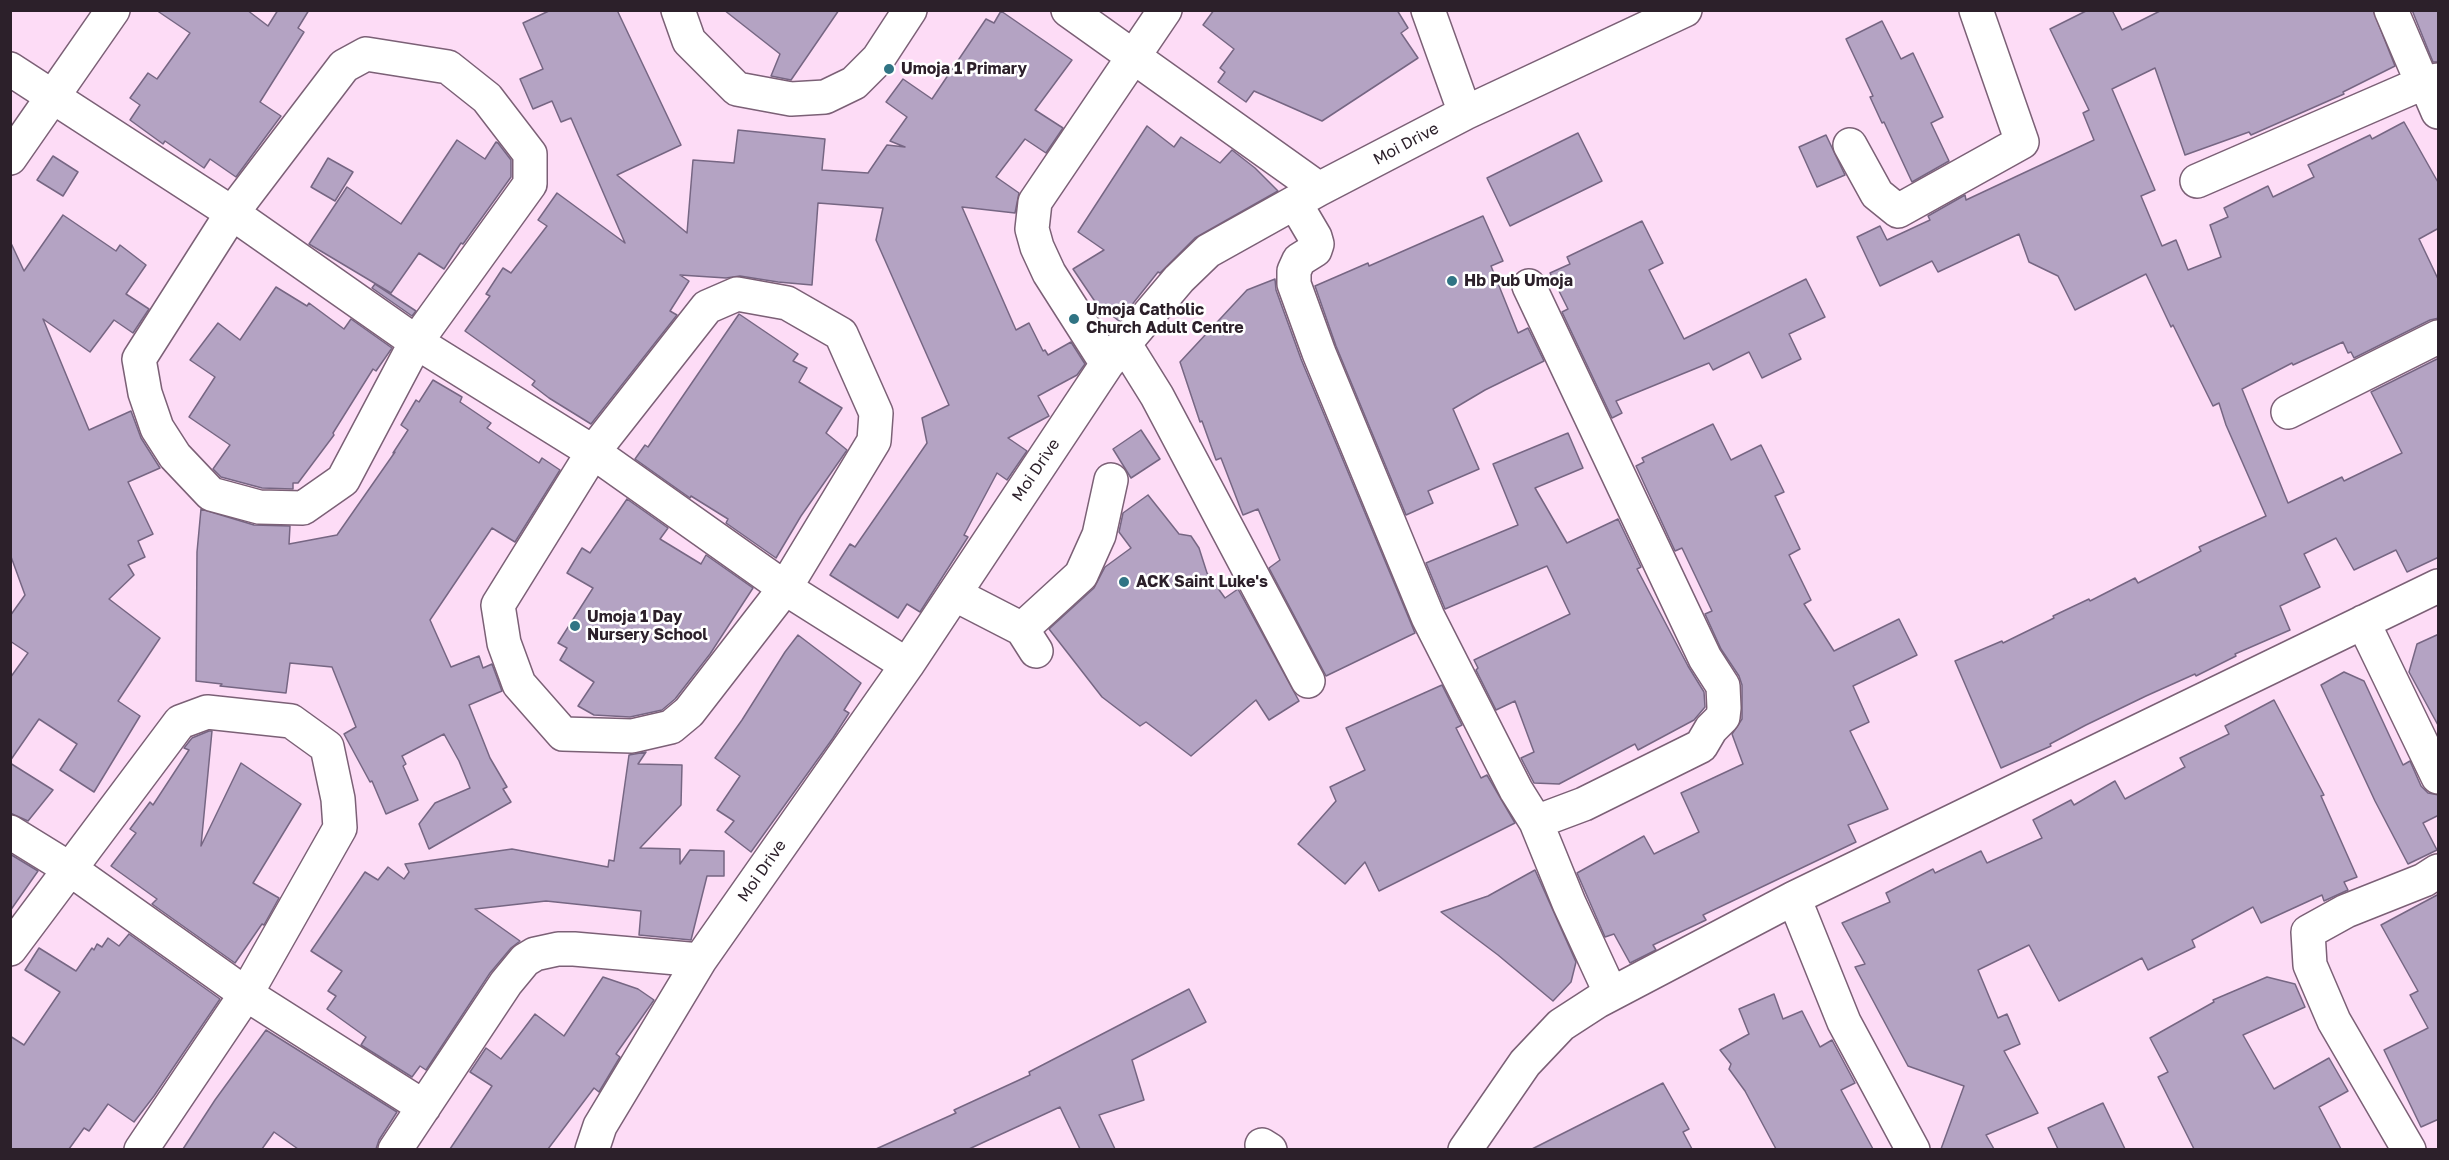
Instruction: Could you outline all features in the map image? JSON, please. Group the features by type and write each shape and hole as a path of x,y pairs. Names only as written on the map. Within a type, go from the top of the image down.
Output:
{"street":[{"path":"10,158 113,10"},
{"path":"678,10 689,41 737,89 791,99 825,97 854,83 878,59 910,10"},
{"path":"1068,10 1133,56 1307,196 1317,244 1315,250 1299,260 1294,271 1294,284 1319,353 1428,618 1516,790 1536,822 1569,903 1611,994"},
{"path":"1165,10 1035,202 1032,229 1037,247 1049,273 1115,353 1157,396 1308,681"},
{"path":"1428,10 1437,30 1464,113"},
{"path":"1850,145 1877,194 1898,211 2022,142 1976,10"},
{"path":"2391,10 2420,78 2432,81"},
{"name":"Moi Drive","path":"592,1149 600,1126 700,960 907,665 1115,353 1179,279 1208,251 1307,196 1464,113 1666,15"},
{"path":"366,54 448,67 487,98 530,153 530,184 417,342 343,480 303,508 259,507 212,494 175,456 157,428 145,393 140,358 232,213 344,66 366,54"},
{"path":"10,69 55,96 232,213 417,342 593,452 785,588 907,665"},
{"path":"2432,81 2439,112"},
{"path":"2197,181 2432,81"},
{"path":"1529,286 1705,658 1723,686 1724,708 1723,717 1711,729 1701,746 1584,804 1536,822"},
{"path":"737,294 787,303 841,334 876,413 874,441 785,588 689,712 670,727 632,736 563,734 519,684 504,643 498,605 593,452 707,307 737,294"},
{"path":"2288,412 2439,337"},
{"path":"954,594 1029,640 1081,575 1099,535 1111,480"},
{"path":"1465,1149 1525,1063 1562,1025 1611,994 1794,898 2439,586"},
{"path":"2363,622 2439,777"},
{"path":"10,949 180,722 207,712 291,721 327,747 338,799 340,828 246,994 141,1149"},
{"path":"10,832 70,869 246,994 424,1107"},
{"path":"2409,1149 2334,1021 2310,965 2308,932 2346,911 2424,880 2439,871"},
{"path":"1794,898 1844,1022 1913,1149"},
{"path":"394,1149 506,984 525,960 535,954 552,950 574,949 700,960"}],"building":[{"path":"156,10 247,10 268,26 278,10 309,10 298,28 304,32 260,102 281,116 236,177 210,159 204,168 165,141 163,144 130,120 140,105 130,98 148,73 157,79 190,33"},
{"path":"551,10 617,10 681,145 617,175 687,233 693,160 734,163 738,130 825,139 822,170 868,173 887,145 905,147 890,141 907,117 886,102 903,79 932,99 986,19 994,23 1001,11 1072,60 1035,110 1063,128 1046,153 1025,139 996,177 1019,193 1015,213 962,207 1016,330 1029,323 1043,351 1045,350 1048,355 1071,342 1085,364 1077,375 1038,396 1049,416 1008,438 1027,451 1007,480 997,473 964,535 968,537 920,612 907,604 898,618 830,575 850,544 855,547 927,443 922,418 949,405 876,240 883,208 818,203 812,285 740,276 726,278 680,275 689,281 670,311 677,315 591,424 549,398 532,385 535,381 465,331 490,296 486,294 503,268 511,273 547,226 538,220 557,193 625,243 571,118 561,122 552,101 533,109 520,79 543,69 523,23"},
{"path":"724,10 839,10 791,80 771,76 780,54"},
{"path":"1214,10 1397,10 1408,28 1401,33 1418,58 1322,121 1254,91 1246,102 1218,82 1225,72 1220,68 1234,49 1203,25"},
{"path":"2088,10 2112,10 2122,30 2162,10 2373,10 2395,66 2343,92 2344,94 2251,135 2249,132 2185,155 2155,68 2112,89 2155,190 2141,196 2162,246 2176,240 2188,270 2221,257 2210,225 2228,217 2224,208 2268,186 2273,197 2314,177 2308,165 2370,135 2372,139 2404,122 2439,184 2439,228 2419,239 2439,281 2439,318 2430,320 2354,358 2351,352 2348,353 2343,342 2293,365 2292,363 2242,389 2288,503 2342,477 2344,481 2402,453 2371,392 2439,358 2439,557 2407,572 2396,550 2354,570 2336,538 2304,554 2320,587 2280,606 2290,630 2235,654 2236,656 2196,676 2195,674 2146,696 2086,725 2050,744 2051,746 2001,768 1955,661 2002,641 2003,643 2054,618 2053,616 2089,599 2090,601 2135,578 2138,583 2201,551 2199,547 2266,516 2226,425 2219,403 2213,406 2146,274 2075,310 2058,276 2029,262 2019,234 1938,272 1932,261 1880,286 1857,237 1880,226 1887,240 1930,220 1928,216 1965,195 1966,200 2094,140 2083,113 2089,110 2050,29"},
{"path":"2412,10 2439,10 2439,62 2433,62"},
{"path":"1882,21 1901,59 1913,53 1943,117 1931,123 1949,161 1912,182 1870,97 1873,96 1846,39"},
{"path":"1147,126 1174,147 1181,137 1220,163 1232,150 1255,168 1278,191 1195,238 1160,273 1158,272 1119,321 1096,303 1073,269 1104,250 1078,232"},
{"path":"1578,133 1602,181 1510,226 1487,178"},
{"path":"1826,135 1845,175 1817,187 1799,147"},
{"path":"457,140 485,159 496,142 498,143 511,160 511,177 444,269 419,253 391,293 309,244 347,187 401,224"},
{"path":"53,156 78,172 63,196 37,180"},
{"path":"328,158 353,172 335,201 311,187"},
{"path":"63,215 116,251 120,245 146,265 126,294 149,309 133,333 114,320 90,352 43,319 89,430 131,411 141,438 160,468 128,482 153,534 138,541 145,557 128,565 134,575 109,599 160,638 118,701 140,716 94,792 60,770 77,744 39,719 10,761 10,678 28,653 10,641 10,616 25,595 10,554 10,241 24,271"},
{"path":"1483,216 1503,261 1491,266 1518,333 1528,328 1544,361 1485,390 1453,409 1479,469 1428,491 1433,503 1406,515 1336,346 1315,286 1368,263 1369,266"},
{"path":"1642,221 1663,263 1649,270 1684,339 1806,279 1825,317 1789,334 1801,359 1762,378 1749,352 1713,370 1709,363 1616,401 1622,413 1612,418 1562,312 1568,309 1550,273 1570,264 1567,257"},
{"path":"1275,279 1276,290 1301,359 1415,633 1326,676 1269,568 1280,560 1258,509 1243,515 1221,458 1216,460 1202,421 1200,422 1180,362 1247,290"},
{"path":"375,284 416,311 412,316 372,288"},
{"path":"276,287 307,306 309,303 344,329 351,319 392,348 376,371 373,369 333,433 334,435 298,483 293,483 293,489 262,488 221,477 213,469 230,445 189,417 215,377 190,360 218,323 240,340"},
{"path":"739,314 798,354 793,361 807,368 799,382 842,408 826,433 847,450 801,516 776,558 726,523 728,519 691,496 690,498 635,459 645,445 648,447"},
{"path":"433,380 462,397 460,402 491,423 487,428 539,463 542,458 560,470 515,542 492,528 430,620 451,667 479,656 483,668 492,664 502,691 469,705 490,758 507,787 503,789 511,802 429,849 419,824 435,803 470,788 459,761 444,734 402,756 406,764 403,766 418,800 386,814 372,781 370,782 344,734 356,727 332,667 290,663 286,693 196,681 197,552 201,509 254,525 290,526 289,544 337,535 395,452 393,453 408,430 401,425 416,400 419,402"},
{"path":"1713,424 1731,460 1761,445 1784,492 1775,496 1800,549 1789,555 1811,600 1804,604 1834,651 1899,619 1917,655 1853,686 1869,722 1850,731 1888,809 1848,825 1856,842 1703,915 1706,920 1653,945 1656,950 1630,963 1614,934 1605,937 1577,873 1644,836 1654,854 1699,832 1681,793 1743,764 1732,734 1742,719 1742,685 1739,676 1721,649 1705,614 1712,611 1682,548 1675,551 1636,466 1644,462 1642,458"},
{"path":"1141,430 1160,459 1131,478 1113,449"},
{"path":"1568,433 1583,468 1535,488 1567,543 1618,519 1641,567 1637,569 1704,692 1705,707 1694,720 1638,750 1635,744 1559,784 1534,783 1521,758 1534,752 1515,701 1496,710 1476,670 1478,668 1474,660 1570,614 1547,566 1445,609 1426,563 1518,525 1493,464"},
{"path":"1148,495 1179,534 1191,536 1199,548 1207,573 1225,598 1238,589 1299,701 1269,720 1256,700 1191,756 1146,722 1140,726 1102,697 1049,629 1094,588 1105,567 1131,548 1119,532 1123,513"},
{"path":"627,499 668,528 660,539 701,564 706,555 753,588 710,654 675,699 662,710 630,717 594,715 578,706 594,682 560,660 567,648 558,643 593,588 567,573 582,548 590,553"},
{"path":"2439,634 2439,727 2409,672 2417,644"},
{"path":"798,635 861,683 844,710 849,713 833,738 751,852 725,832 734,821 717,810 740,776 715,758"},
{"path":"2344,672 2364,681 2403,765 2410,761 2421,786 2428,793 2439,795 2439,815 2423,823 2437,850 2408,864 2375,801 2321,685"},
{"path":"1442,685 1462,725 1456,728 1481,778 1487,775 1515,823 1379,891 1365,862 1345,884 1298,844 1336,801 1330,787 1365,770 1346,728"},
{"path":"2274,700 2324,795 2321,796 2357,877 2344,882 2348,890 2324,901 2322,895 2261,923 2253,907 2192,940 2195,947 2148,970 2142,958 2059,1001 2029,945 1978,970 1998,1018 2007,1014 2020,1044 2004,1051 2038,1113 1986,1135 1994,1149 1941,1149 1964,1086 1908,1066 1855,967 1865,964 1842,923 1890,902 1886,893 1933,869 1935,873 1981,851 1987,863 2042,838 2033,820 2071,800 2074,805 2115,781 2125,799 2185,767 2180,758 2229,734 2225,726"},
{"path":"212,731 201,846 241,763 301,804 253,883 279,898 264,925 262,924 235,963 152,904 157,899 111,866 136,833 130,829 150,802 153,805 189,750 184,748 192,738"},
{"path":"646,752 638,764 682,765 681,805 640,848 680,849 680,864 690,850 724,851 724,876 707,876 691,940 639,935 641,911 546,901 475,909 520,941 490,973 426,1070 420,1066 412,1077 361,1045 366,1037 327,1009 336,996 328,991 342,971 311,951 365,872 378,880 388,867 404,879 409,872 405,864 512,849 608,867 609,860 614,861 629,755"},
{"path":"10,763 53,790 28,821 10,813"},
{"path":"10,854 38,871 10,911"},
{"path":"1535,870 1576,962 1571,982 1553,1001 1441,912 1488,896"},
{"path":"2439,894 2439,1119 2421,1127 2384,1050 2428,1028 2410,995 2418,991 2381,925"},
{"path":"129,934 220,999 134,1122 108,1104 89,1131 84,1128 69,1149 10,1149 10,1036 24,1045 60,992 25,970 39,948 76,971 97,944 102,947 108,938 119,946"},
{"path":"603,977 638,989 654,1000 616,1054 620,1057 599,1092 594,1088 548,1149 450,1149 492,1086 470,1072 486,1048 501,1059 535,1014 564,1036"},
{"path":"2267,977 2295,984 2305,1007 2243,1035 2274,1089 2329,1058 2348,1091 2319,1107 2341,1149 2194,1149 2158,1077 2168,1072 2150,1038 2214,1002 2213,1000"},
{"path":"1189,989 1206,1022 1132,1060 1144,1100 1099,1115 1115,1149 1080,1149 1060,1107 969,1149 876,1149 956,1113 954,1110 1030,1075 1029,1072"},
{"path":"1774,994 1783,1019 1802,1011 1820,1047 1832,1040 1855,1083 1841,1090 1873,1149 1776,1149 1745,1091 1729,1069 1731,1064 1720,1050 1749,1034 1739,1009"},
{"path":"266,1030 397,1112 379,1140 376,1149 298,1149 274,1132 262,1149 183,1149"},
{"path":"1663,1083 1689,1129 1683,1132 1692,1149 1532,1149"},
{"path":"2103,1103 2125,1149 2058,1149 2048,1128"}],"place":[{"name":"Umoja 1 Primary","path":"889,69"},
{"name":"Hb Pub Umoja","path":"1452,281"},
{"name":"Umoja Catholic Church Adult Centre","path":"1074,319"},
{"name":"ACK Saint Luke's","path":"1124,582"},
{"name":"Umoja 1 Day Nursery School","path":"575,626"}]}
